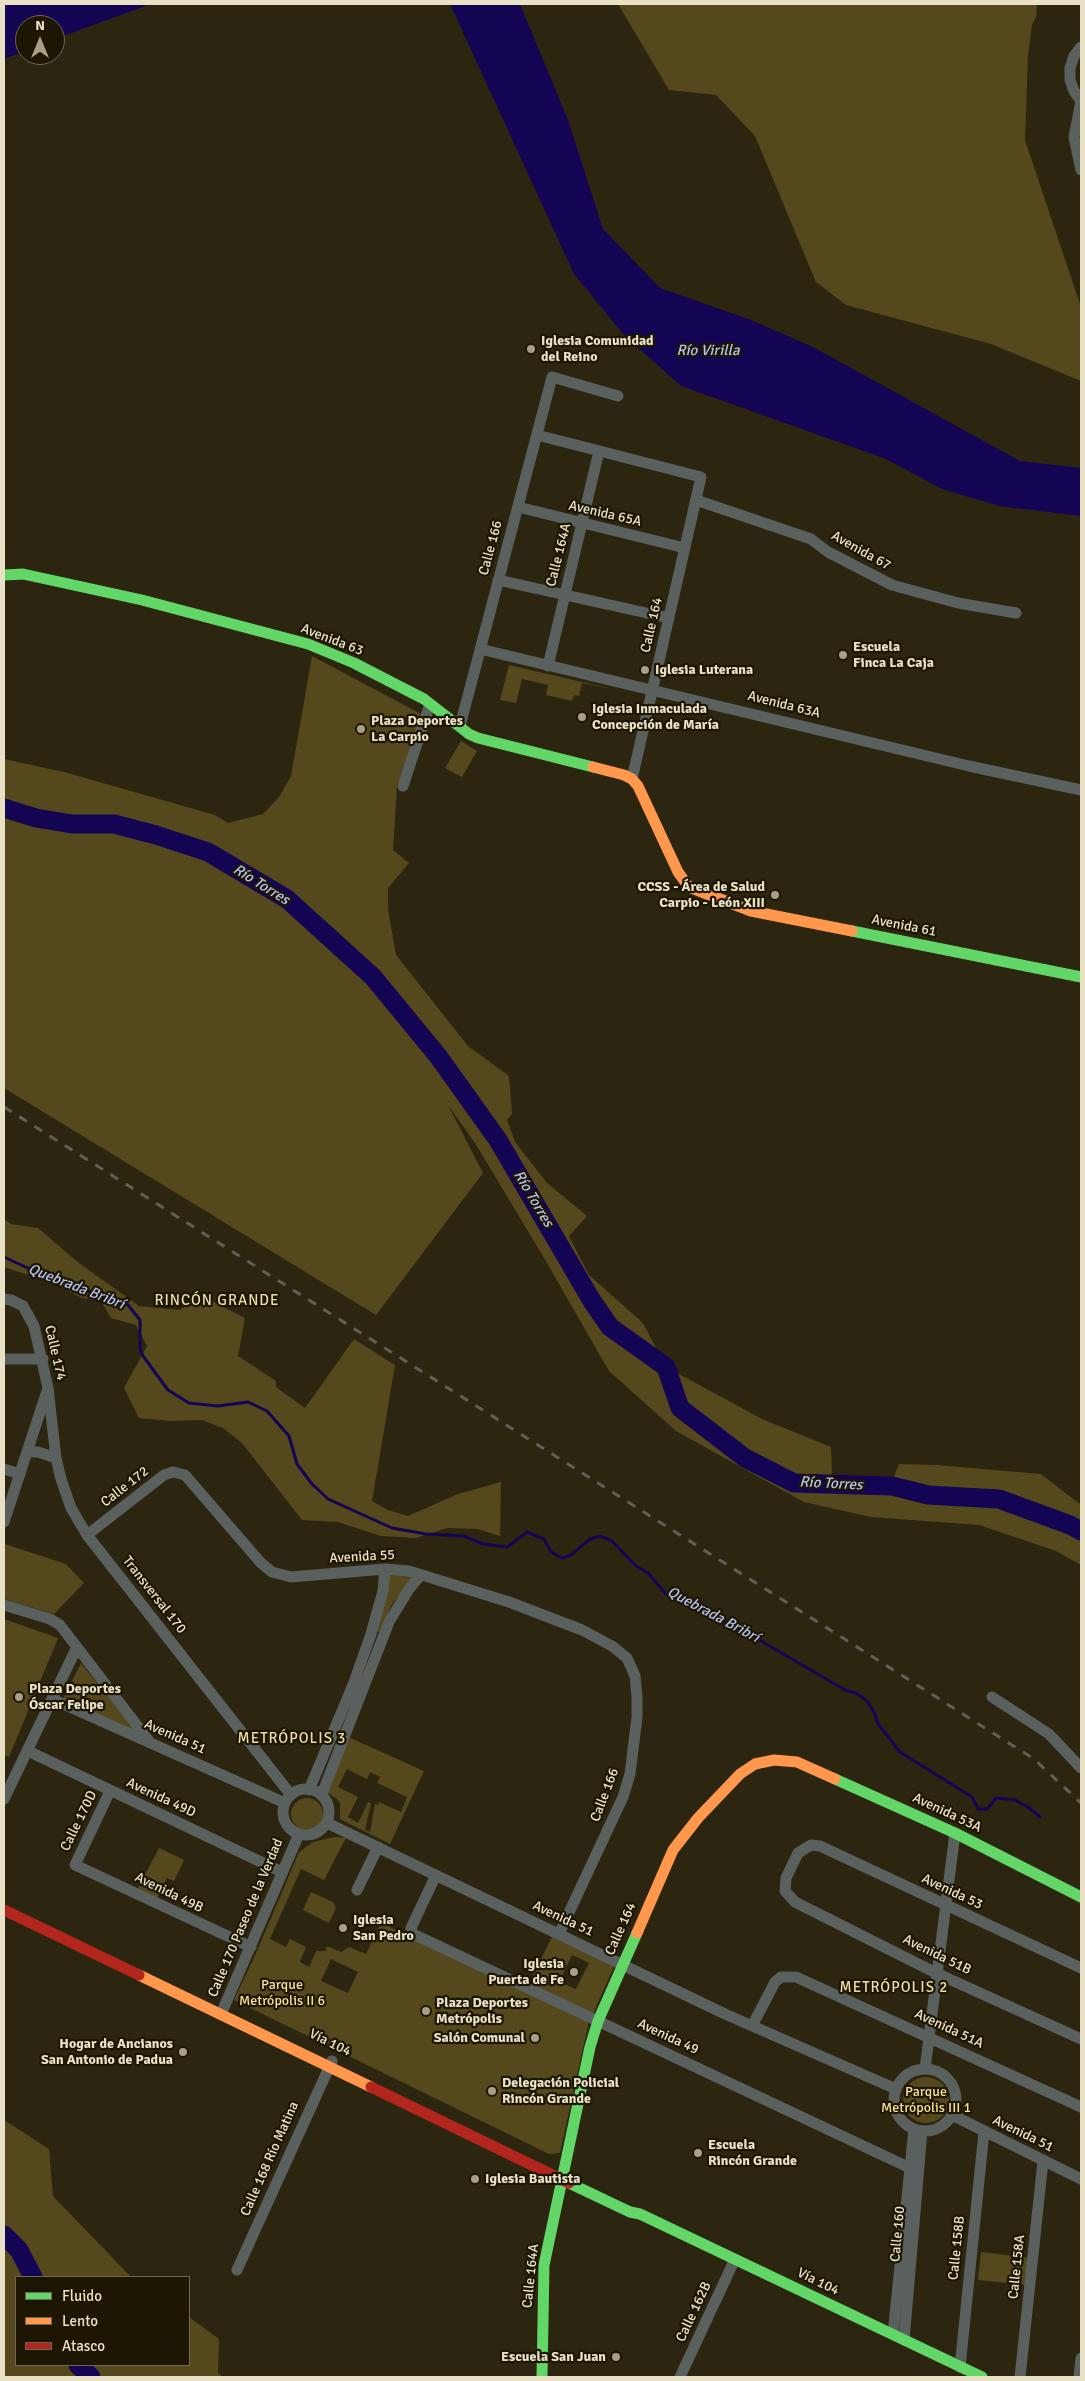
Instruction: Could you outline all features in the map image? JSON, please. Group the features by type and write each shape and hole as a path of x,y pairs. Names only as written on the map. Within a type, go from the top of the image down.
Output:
{"street":[{"path":"1081,47 1074,56 1070,68 1072,86 1081,101 1074,137 1081,170"},
{"name":"Calle 166","path":"460,726 552,377 618,396"},
{"path":"537,435 600,452"},
{"name":"Calle 164","path":"600,452 701,477 632,779"},
{"name":"Calle 164A","path":"548,666 600,452"},
{"name":"Avenida 67","path":"696,500 811,539 828,552 892,585 958,603 1016,613"},
{"name":"Avenida 65A","path":"518,507 685,548"},
{"name":"Avenida 63","path":"4,575 23,574 142,600 308,644 354,662 430,704 469,734 478,738 590,768 614,772 632,779"},
{"path":"498,580 669,618"},
{"name":"Avenida 63A","path":"480,649 969,766 1081,790"},
{"path":"403,786 430,704"},
{"name":"Avenida 61","path":"632,779 638,786 678,872 689,887 720,902 1081,978"},
{"name":"Calle 174","path":"4,1299 24,1306 34,1326 43,1359 48,1388 4,1522"},
{"path":"4,1358 43,1359"},
{"name":"Transversal 170","path":"48,1388 60,1479 71,1508 87,1536 288,1799"},
{"path":"26,1452 38,1452 56,1458"},
{"path":"4,1469 20,1474"},
{"name":"Calle 172","path":"87,1536 164,1475 174,1472 185,1475"},
{"name":"Avenida 55","path":"185,1475 260,1563 272,1572 291,1577 396,1569 421,1575 509,1602 582,1630 612,1646 627,1658"},
{"path":"309,1790 353,1685 371,1634 384,1591 385,1569"},
{"path":"322,1794 309,1790 300,1790 288,1799 283,1815 287,1825 299,1834 307,1835 317,1832 326,1822 329,1810 322,1794 389,1622 405,1594 421,1575"},
{"path":"4,1605 50,1619 60,1625 76,1649 150,1743"},
{"path":"4,1800 76,1649"},
{"name":"Calle 166","path":"559,1934 619,1806 630,1774 637,1717 637,1696 634,1676 627,1658"},
{"path":"992,1697 1049,1734 1081,1768"},
{"name":"Avenida 51","path":"52,1699 150,1743 288,1799"},
{"name":"Avenida 49D","path":"28,1751 282,1872"},
{"name":"Calle 164","path":"564,2177 590,2047 598,2021 673,1850 689,1828 740,1774 755,1764 774,1760 797,1762"},
{"name":"Avenida 53A","path":"797,1762 955,1833 1081,1897"},
{"name":"Calle 170D","path":"75,1865 110,1791"},
{"name":"Avenida 51","path":"326,1822 752,2026 896,2089"},
{"path":"925,2069 955,1833"},
{"name":"Calle 170 Paseo de la Verdad","path":"222,2011 299,1834"},
{"name":"Avenida 53","path":"784,1891 786,1878 794,1858 803,1848 811,1845 820,1846 1081,1968"},
{"path":"357,1890 378,1847"},
{"name":"Avenida 49B","path":"75,1865 250,1947"},
{"name":"Avenida 49","path":"436,1875 411,1928 413,1934 910,2168"},
{"name":"Avenida 51B","path":"784,1891 795,1902 936,1972 1081,2039"},
{"name":"Vía 104","path":"4,1904 564,2177 630,2212 640,2214 982,2377"},
{"name":"Vía 104","path":"4,1910 222,2011"},
{"name":"Avenida 51A","path":"752,2026 775,1982 781,1977 796,1977 929,2036 1081,2107"},
{"name":"Calle 168 Río Matina","path":"237,2270 331,2063"},
{"path":"925,2069 943,2074 954,2089 956,2107 952,2115 940,2127 918,2130 901,2119 897,2112 894,2097 896,2089 908,2074 925,2069"},
{"name":"Avenida 51","path":"952,2115 1081,2179"},
{"name":"Calle 160","path":"893,2334 910,2168 918,2130"},
{"name":"Calle 160","path":"904,2340 918,2130"},
{"name":"Calle 158B","path":"960,2367 984,2132"},
{"name":"Calle 158A","path":"1020,2377 1043,2161"},
{"name":"Calle 164A","path":"542,2377 544,2265 564,2177"},
{"name":"Calle 162B","path":"680,2377 735,2259"},
{"path":"1079,2377 1081,2358"}],"green space":[{"path":"618,4 1037,4 1028,55 1025,140 1081,307 1081,381 991,344 846,305 816,282 755,136 716,95 669,90"},
{"path":"312,656 423,715 397,786 393,850 409,863 388,888 388,909 396,955 468,1046 509,1076 512,1114 507,1120 515,1142 547,1183 587,1216 569,1236 589,1275 643,1323 666,1367 762,1419 831,1447 832,1475 893,1479 899,1464 937,1465 1041,1474 1081,1505 1081,1565 1056,1551 979,1525 871,1517 804,1502 676,1431 609,1371 475,1143 448,1105 483,1173 376,1315 4,1088 4,759 64,772 215,815 228,823 263,814 279,797 291,776"},
{"path":"509,665 612,689 582,683 579,696 574,695 572,701 546,695 548,685 522,679 516,703 500,700"},
{"path":"461,741 477,751 462,777 445,768"},
{"path":"4,1219 11,1224 38,1228 79,1263 139,1306 180,1310 200,1295 245,1318 238,1356 276,1381 276,1387 305,1408 354,1339 395,1365 372,1501 388,1510 408,1516 458,1494 501,1482 500,1536 477,1529 447,1528 416,1538 381,1536 338,1522 302,1520 242,1443 223,1428 202,1420 170,1421 139,1418 124,1388 147,1346 136,1325 111,1318 101,1301 82,1298 55,1284 4,1267"},
{"path":"5,1544 66,1564 84,1583 54,1614 4,1599"},
{"path":"388,1571 414,1577 392,1604 380,1632 376,1631"},
{"name":"Plaza Deportes Óscar Felipe","path":"4,1619 58,1638 9,1757 4,1755"},
{"path":"81,1663 139,1735 63,1699"},
{"path":"348,1737 424,1771 390,1844 340,1819 340,1803 326,1792","holes":["347,1769 367,1779 370,1772 380,1777 377,1783 407,1797 401,1812 379,1802 378,1805 375,1804 370,1832 365,1830 371,1803 368,1802 358,1823 348,1817 358,1797 338,1787"]},
{"path":"307,1798 313,1799 318,1803 322,1808 322,1820 318,1825 313,1829 307,1830 301,1829 296,1825 292,1820 291,1814 292,1808 296,1803 301,1799"},
{"name":"Parque Metrópolis II 6","path":"334,1837 346,1838 324,1880 301,1869 270,1939 286,1947 290,1939 306,1947 300,1962 309,1967 316,1951 325,1951 327,1946 341,1952 349,1947 366,1954 381,1923 582,2016 588,2021 560,2153 549,2154 234,2000 299,1852 313,1842","holes":["331,1959 358,1972 348,1993 321,1981"]},
{"path":"159,1848 184,1860 174,1881 167,1878 157,1899 137,1890"},
{"path":"311,1892 333,1902 336,1908 329,1923 303,1910"},
{"path":"553,1935 615,1964 593,2014 529,1983","holes":["572,1955 589,1963 576,1989 559,1982"]},
{"name":"Parque Metrópolis III 1","path":"931,2077 935,2078 945,2087 948,2091 948,2109 939,2119 931,2123 921,2123 913,2119 904,2109 903,2095 907,2087 917,2078"},
{"path":"4,2120 49,2149 53,2196 130,2276 15,2276 15,2366 190,2366 190,2318 219,2339 218,2373 223,2377 4,2377"},
{"path":"981,2252 1030,2258 1027,2285 978,2280"}],"water":[{"path":"4,4 151,4 65,35 65,15 15,15 15,55 4,59"},
{"name":"Río Virilla","path":"450,4 520,4 568,120 603,229 660,288 751,320 813,347 1020,461 1081,468 1081,516 999,506 942,489 886,459 681,386 624,335 574,274"}],"waterway":[{"name":"Río Torres","path":"4,808 36,818 72,824 114,824 156,835 208,852 287,899 373,977 438,1056 498,1140 592,1301 610,1327 666,1367 680,1408 745,1458 794,1483 892,1486 928,1495 999,1499 1070,1525 1081,1531"},
{"name":"Quebrada Bribrí","path":"4,1257 47,1277 73,1284 106,1299 128,1305 140,1320 140,1350 168,1390 189,1403 218,1406 248,1402 267,1411 289,1436 297,1464 312,1484 328,1499 392,1528 426,1534 463,1536 483,1544 507,1547 527,1532 544,1539 551,1552 562,1558 571,1555 590,1539 600,1536 612,1541 636,1566 648,1573 666,1594 744,1631 845,1690 856,1693 867,1701 875,1714 878,1724 900,1752 972,1797 978,1809 987,1809 996,1798 1015,1800 1028,1807 1040,1817"},
{"path":"4,2235 19,2250 32,2276"},
{"path":"79,2366 91,2377"}],"railway":[{"path":"4,1107 1034,1759 1081,1803"}],"traffic: fast":[{"path":"4,575 23,574 142,600 308,644 354,663 424,699 469,734 478,738 593,767"},
{"path":"852,931 1081,977"},
{"path":"835,1779 955,1833 1081,1897"},
{"path":"542,2377 544,2265 590,2047 598,2021 637,1933"},
{"path":"569,2183 630,2212 640,2214 982,2377"}],"traffic: slow":[{"path":"593,767 624,775 632,779 638,786 678,872 689,887 751,911 852,931"},
{"path":"637,1933 673,1850 698,1818 740,1774 755,1764 774,1760 797,1762 835,1779"},
{"path":"139,1975 371,2087"}],"traffic: jam":[{"path":"4,1910 139,1975"},
{"path":"371,2087 569,2183"}],"place":[{"name":"Iglesia Comunidad del Reino","path":"531,349"},
{"name":"Escuela Finca La Caja","path":"843,655"},
{"name":"Iglesia Luterana","path":"645,670"},
{"name":"Iglesia Inmaculada Concepción de María","path":"582,717"},
{"name":"Plaza Deportes La Carpio","path":"361,729"},
{"name":"CCSS - Área de Salud Carpio - León XIII","path":"775,895"},
{"name":"Plaza Deportes Óscar Felipe","path":"19,1697"},
{"name":"Iglesia San Pedro","path":"343,1928"},
{"name":"Iglesia Puerta de Fe","path":"574,1972"},
{"name":"Plaza Deportes Metrópolis","path":"426,2011"},
{"name":"Salón Comunal","path":"535,2038"},
{"name":"Hogar de Ancianos San Antonio de Padua","path":"183,2052"},
{"name":"Delegación Policial Rincón Grande","path":"492,2091"},
{"name":"Escuela Rincón Grande","path":"698,2153"},
{"name":"Iglesia Bautista","path":"475,2179"},
{"name":"Escuela San Juan","path":"616,2357"}],"district":[{"name":"RINCÓN GRANDE","path":"217,1301"},
{"name":"METRÓPOLIS 3","path":"292,1739"},
{"name":"METRÓPOLIS 2","path":"894,1988"}]}
